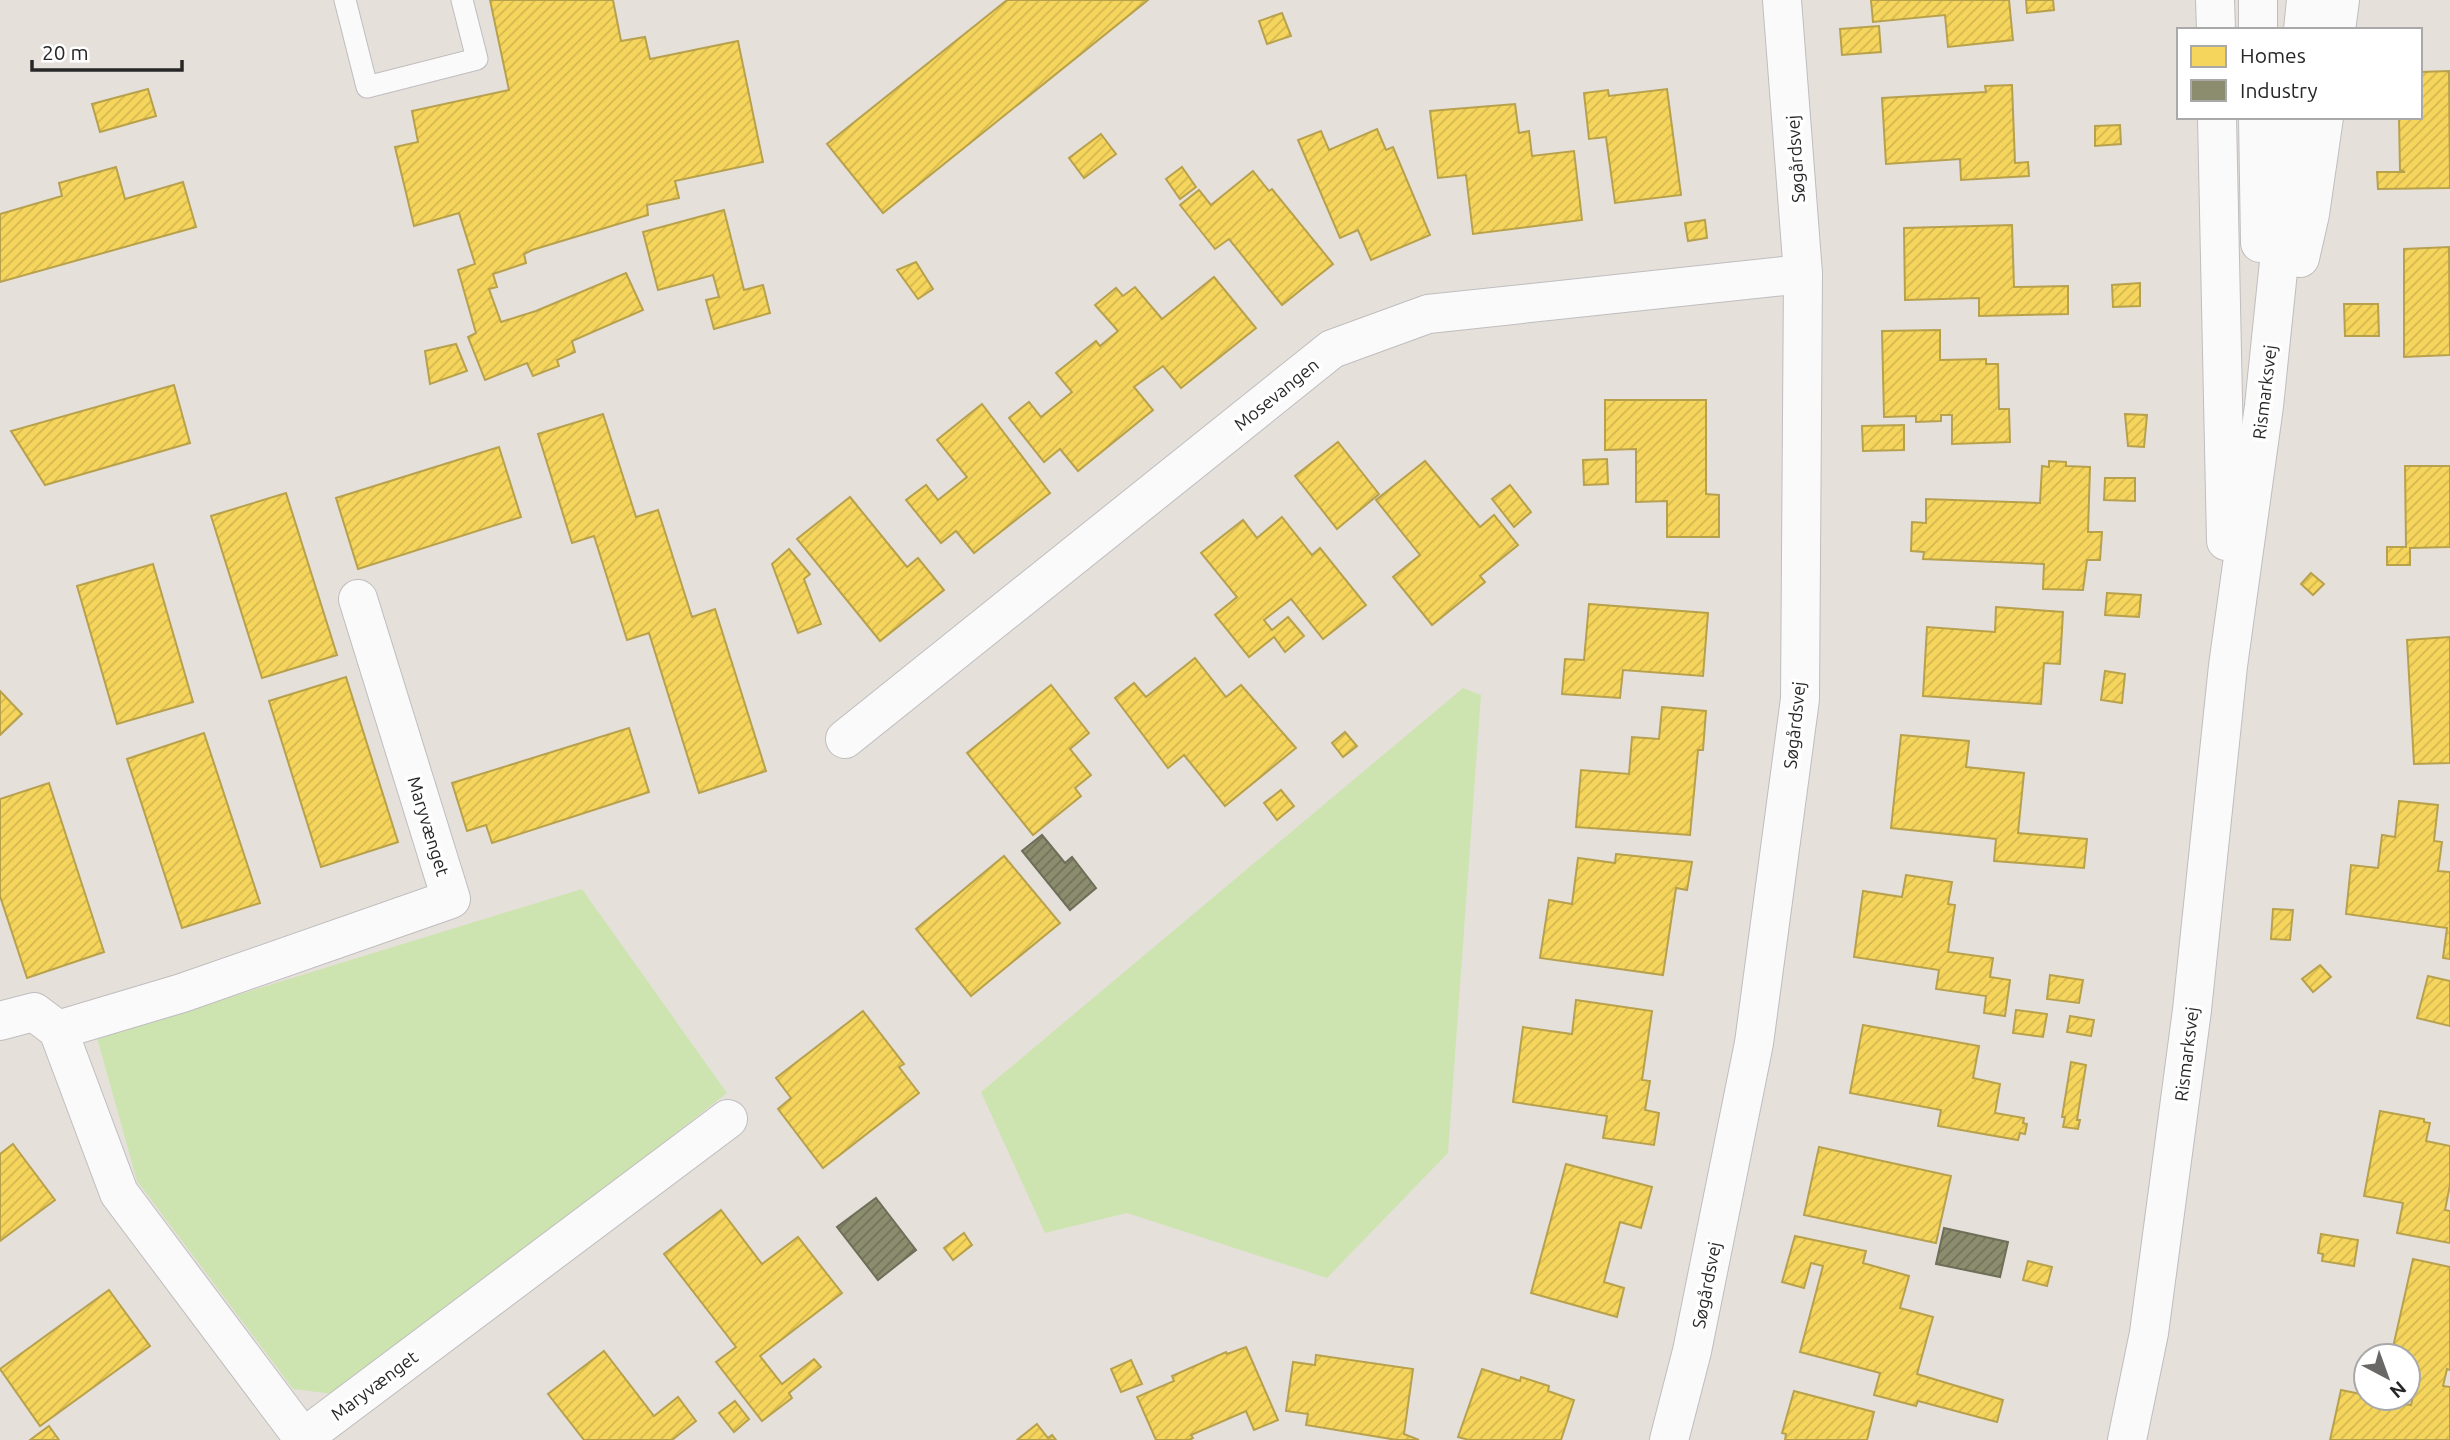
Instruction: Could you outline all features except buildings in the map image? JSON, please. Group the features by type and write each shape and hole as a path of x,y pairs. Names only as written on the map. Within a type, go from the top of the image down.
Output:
{"street":[{"name":"Søgårdsvej","path":"1669,1440 1692,1351 1754,1043 1800,699 1803,274 1782,0"},
{"path":"2215,0 2216,28"},
{"path":"2258,0 2258,28"},
{"path":"2303,28 2306,0"},
{"path":"2336,28 2340,0"},
{"name":"Rismarksvej","path":"2217,119 2228,666"},
{"path":"2258,119 2263,406"},
{"name":"Rismarksvej","path":"2127,1440 2149,1333 2190,1023 2228,666 2263,406 2294,119"},
{"path":"2263,406 2311,214 2324,119"},
{"name":"Mosevangen","path":"845,738 1332,349 1428,314 1803,274"},
{"name":"Maryvænget","path":"358,598 451,899 182,993 58,1031 119,1193 303,1438 728,1119"},
{"path":"0,1021 34,1012 58,1031"}],"lane":[{"path":"345,0 367,87 477,59 462,0"}],"green space":[{"path":"1463,688 1481,695 1448,1153 1327,1278 1127,1213 1045,1233 981,1092"},
{"path":"582,889 727,1093 341,1395 293,1389 137,1181 97,1038"}]}
